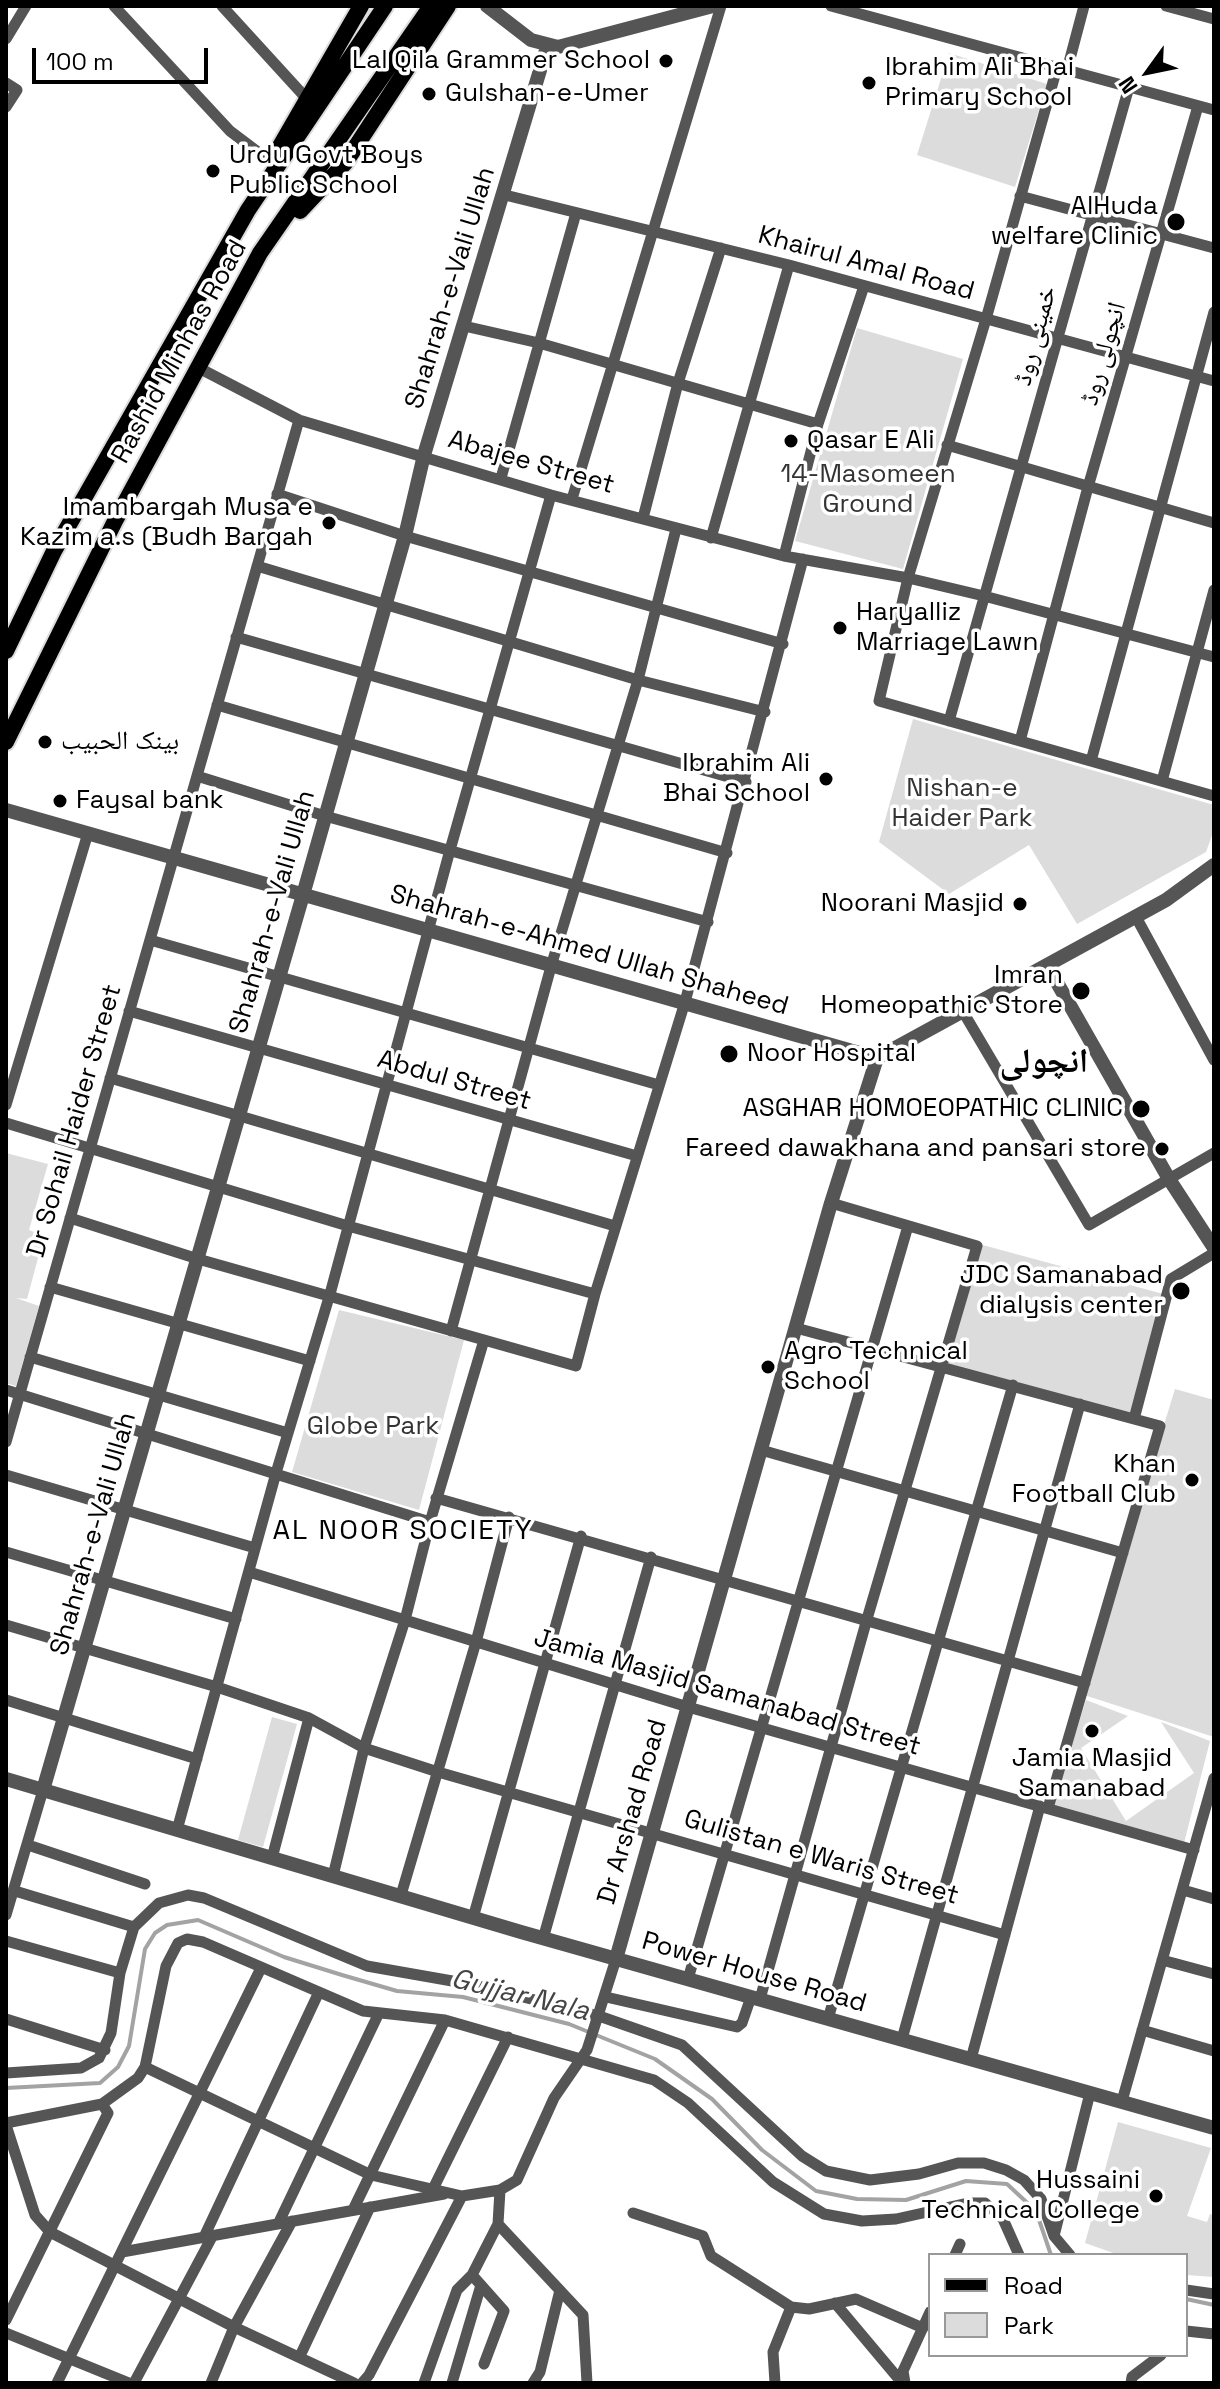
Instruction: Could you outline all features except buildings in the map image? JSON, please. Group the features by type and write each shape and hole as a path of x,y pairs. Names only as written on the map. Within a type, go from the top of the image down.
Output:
{"main road":[{"path":"248,210 306,98 361,6"},
{"name":"Rashid Minhas Road","path":"6,650 54,551 248,210 385,6"},
{"name":"Rashid Minhas Road","path":"6,742 115,521 260,253 431,6"},
{"path":"260,253 345,163 448,6"}],"street":[{"path":"6,39 26,6"},
{"path":"114,6 230,131 271,162"},
{"path":"222,6 306,98"},
{"path":"487,6 531,40 547,47 576,44 713,6"},
{"path":"572,499 721,6"},
{"path":"831,6 1214,110"},
{"path":"1084,6 1020,196 908,578 879,701 1214,796"},
{"path":"1166,6 1214,19"},
{"name":"Shahrah-e-Vali Ullah","path":"43,1790 303,895 405,536 424,455 505,195 547,47"},
{"path":"6,83 17,90 6,107"},
{"name":"خمینی روڈ","path":"949,721 1024,468 1057,339 1129,87"},
{"name":"انچولی روڈ","path":"1020,741 1088,487 1198,106"},
{"name":"Khairul Amal Road","path":"505,195 789,265 1214,381"},
{"path":"1020,196 1214,248"},
{"path":"501,478 576,213"},
{"path":"643,518 678,383 721,248"},
{"path":"711,538 789,265"},
{"path":"784,556 818,424 864,286"},
{"path":"1091,761 1214,312"},
{"path":"464,326 539,343 818,424"},
{"name":"Abajee Street","path":"197,367 299,420 551,495 784,556 908,578 984,596 1214,657"},
{"name":"Dr Sohail Haider Street","path":"6,1442 299,420"},
{"path":"947,445 1214,523"},
{"path":"277,494 405,536 783,644"},
{"path":"177,1830 276,1473 330,1294 450,850 551,495"},
{"path":"451,1331 552,963 616,743 638,680 676,529"},
{"path":"70,1218 198,1259 576,1366 615,1226 708,922 803,559"},
{"path":"257,566 638,680 765,712"},
{"path":"1162,781 1214,590"},
{"path":"236,637 746,782"},
{"path":"217,705 345,745 727,853"},
{"path":"197,776 325,816 708,922"},
{"name":"Shahrah-e-Ahmed Ullah Shaheed","path":"6,810 877,1058"},
{"path":"6,1105 88,833"},
{"path":"877,1058 1166,900 1214,865"},
{"path":"1136,917 1214,1060"},
{"path":"150,940 659,1085"},
{"path":"1047,965 1169,1179 1214,1251 1171,1279 1134,1419"},
{"path":"962,1010 1089,1225 1214,1153"},
{"name":"Abdul Street","path":"129,1011 637,1156"},
{"name":"Dr Arshad Road","path":"500,2190 517,2180 554,2098 590,2042 606,1997 831,1203 877,1058"},
{"path":"110,1078 367,1156 490,1187 615,1226"},
{"path":"6,1123 91,1146 348,1226 595,1294"},
{"path":"606,1997 737,2027 756,1998 796,1873 977,1246 831,1203"},
{"path":"688,1979 764,1728 870,1347 908,1226"},
{"path":"50,1287 310,1361"},
{"path":"796,1328 943,1365 1160,1426 1085,1683 1005,1935 971,2059"},
{"path":"333,1876 364,1748 405,1620 436,1498 484,1340"},
{"path":"30,1357 288,1433"},
{"path":"828,2019 1013,1385"},
{"path":"6,1390 430,1522"},
{"path":"902,2039 1080,1404"},
{"path":"761,1450 1123,1553"},
{"path":"6,1475 255,1548"},
{"path":"436,1498 581,1536 1085,1683"},
{"path":"401,1895 476,1642 509,1517"},
{"path":"473,1918 581,1536"},
{"path":"6,1552 236,1619"},
{"path":"543,1939 651,1557"},
{"name":"Jamia Masjid Samanabad Street","path":"249,1572 688,1707 1194,1850"},
{"name":"Gulistan e Waris Street","path":"6,1625 217,1687 309,1718 364,1748 438,1772 580,1810 1005,1935"},
{"path":"6,1700 197,1759"},
{"path":"272,1858 309,1718"},
{"path":"1122,2101 1194,1850 1208,1822 1214,1778"},
{"name":"Power House Road","path":"6,1779 543,1939 1214,2128"},
{"path":"6,1915 43,1790"},
{"path":"28,1845 145,1884"},
{"path":"6,1865 20,1870"},
{"path":"1183,1890 1214,1899"},
{"path":"15,1891 134,1927"},
{"path":"6,2073 92,2065 105,2050 120,1973 134,1927 149,1909 188,1895 217,1903 367,1966 475,1985 682,2045 802,2156 826,2171 870,2180 919,2174 958,2163 984,2163 1024,2180 1046,2208 1054,2236 1068,2253"},
{"path":"354,2383 234,2327 50,2232 35,2215 6,2124 102,2104 127,2087 145,2067 166,1966 178,1943 187,1939 203,1942 318,1994 378,2015 445,2020 579,2061 654,2080 688,2103 773,2182 824,2214 862,2221 896,2219 968,2203 985,2203 1003,2219 1018,2253"},
{"path":"6,1941 120,1973"},
{"path":"1162,1960 1214,1974"},
{"path":"57,2383 261,1968"},
{"path":"6,2333 132,2383 179,2299 318,1994"},
{"path":"278,2224 378,2015"},
{"path":"6,2019 105,2050"},
{"path":"353,2210 445,2020"},
{"path":"1142,2030 1214,2051"},
{"path":"433,2189 508,2037"},
{"path":"145,2067 371,2175 456,2194"},
{"path":"1054,2236 1090,2093"},
{"path":"6,2320 108,2113 102,2104"},
{"path":"122,2252 370,2207 500,2190 498,2224 477,2280 452,2383"},
{"path":"362,2383 369,2375 456,2194"},
{"path":"300,2356 370,2207"},
{"path":"633,2213 703,2236 711,2256 791,2307 809,2309 856,2299 923,2328"},
{"path":"211,2383 234,2327 292,2221"},
{"path":"498,2224 583,2315 587,2383"},
{"path":"477,2280 504,2311 484,2364"},
{"path":"424,2383 457,2290 477,2280"},
{"path":"533,2383 540,2372 560,2290"},
{"path":"1188,2290 1214,2294"},
{"path":"835,2303 898,2378 905,2381"},
{"path":"775,2383 773,2352 791,2307"},
{"path":"905,2381 903,2371 928,2317"},
{"path":"1188,2331 1214,2334"},
{"path":"1131,2383 1132,2377 1158,2357"}],"green space":[{"path":"949,53 1047,84 1015,187 917,155"},
{"name":"14-Masomeen Ground","path":"857,328 963,359 903,569 795,541"},
{"name":"Nishan-e Haider Park","path":"913,719 1214,805 1214,830 1206,852 1077,924 1029,845 949,894 879,842"},
{"path":"6,1153 48,1164 29,1230 44,1236 27,1299 16,1298 39,1306 16,1386 6,1383"},
{"path":"979,1244 1167,1295 1134,1419 943,1365"},
{"name":"Globe Park","path":"339,1310 464,1340 419,1510 292,1472"},
{"path":"1175,1389 1214,1400 1214,1737 1081,1694"},
{"path":"1086,1700 1128,1716 1081,1748 1126,1821 1194,1773 1161,1722 1210,1741 1184,1843 1052,1807"},
{"path":"272,1717 297,1724 263,1847 238,1840"},
{"name":"Hussaini Technical College","path":"1118,2122 1211,2148 1187,2216 1207,2222 1210,2214 1214,2215 1214,2277 1188,2275 1188,2253 1113,2253 1085,2243"}],"waterway":[{"name":"Gujjar Nala","path":"6,2088 100,2083 118,2067 129,2046 145,1949 155,1933 167,1925 198,1920 284,1957 342,1975 397,1991 463,1997 569,2024 655,2059 712,2099 762,2150 816,2191 857,2199 906,2200 966,2181 1007,2184 1036,2211 1050,2253"},
{"name":"Gujjar Nala","path":"1188,2299 1214,2305"}],"place":[{"name":"Lal Qila Grammer School","path":"666,61"},
{"name":"Ibrahim Ali Bhai Primary School","path":"869,83"},
{"name":"Gulshan-e-Umer","path":"429,94"},
{"name":"Urdu Govt Boys Public School","path":"213,171"},
{"name":"AlHuda welfare Clinic","path":"1176,222"},
{"name":"Qasar E Ali","path":"791,441"},
{"name":"Imambargah Musa e Kazim a.s (Budh Bargah","path":"329,523"},
{"name":"Haryalliz Marriage Lawn","path":"840,628"},
{"name":"بينک الحبيب","path":"45,742"},
{"name":"Ibrahim Ali Bhai School","path":"826,779"},
{"name":"Faysal bank","path":"60,801"},
{"name":"Noorani Masjid","path":"1020,904"},
{"name":"Imran Homeopathic Store","path":"1081,991"},
{"name":"Noor Hospital","path":"729,1054"},
{"name":"ASGHAR HOMOEOPATHIC CLINIC","path":"1141,1109"},
{"name":"Fareed dawakhana and pansari store","path":"1162,1149"},
{"name":"JDC Samanabad dialysis center","path":"1181,1291"},
{"name":"Agro Technical School","path":"768,1367"},
{"name":"Khan Football Club","path":"1192,1480"},
{"name":"Jamia Masjid Samanabad","path":"1092,1731"},
{"name":"Hussaini Technical College","path":"1156,2196"}],"district":[{"name":"انچولی","path":"1044,1063"},
{"name":"AL NOOR SOCIETY","path":"403,1531"}]}
